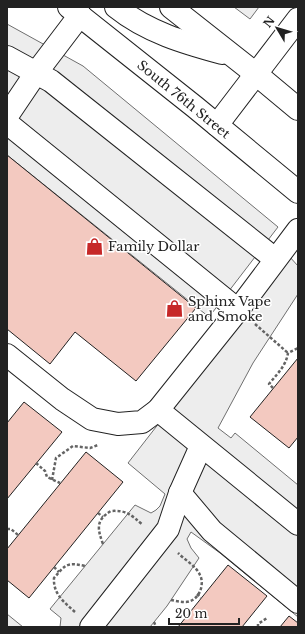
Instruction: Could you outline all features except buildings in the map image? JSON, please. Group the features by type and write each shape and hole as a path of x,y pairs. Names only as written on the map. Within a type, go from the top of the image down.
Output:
{"main road":[{"path":"116,7 134,19 175,40 233,56"},
{"path":"170,7 298,109"},
{"path":"7,116 75,11"},
{"name":"South 76th Street","path":"75,11 298,192"},
{"path":"216,125 298,19"},
{"path":"7,57 57,86 275,259"},
{"path":"7,124 238,310"},
{"path":"7,355 62,399 92,419 118,424 142,422 158,410 238,310 298,230"},
{"path":"158,410 298,524"},
{"path":"91,627 168,529 180,494 202,446"},
{"path":"180,494 212,531 298,602"}],"path":[{"path":"270,337 288,353"},
{"path":"288,353 298,348"},
{"path":"273,388 269,384 284,366 288,353"},
{"path":"52,480 56,458 73,446 90,448 100,444 118,424"},
{"path":"36,463 45,471 47,477 60,483"},
{"path":"104,544 98,526 103,517 111,511 124,511 128,513"},
{"path":"98,513 103,517"},
{"path":"7,529 11,528 18,535"},
{"path":"60,598 56,590 54,578 64,566 70,564 85,566"},
{"path":"171,600 187,602 194,598 201,590 201,577 193,566"},
{"path":"54,567 59,572"},
{"path":"197,594 202,598"},
{"path":"258,627 258,624 267,618"},
{"path":"154,622 156,627"}],"shaded area":[{"path":"234,7 259,7 250,19"},
{"path":"7,24 83,66 278,227 209,317 7,155"},
{"path":"289,256 298,266 298,294 253,363 218,428 231,438 235,433 298,485 298,617 220,553 191,532 187,539 191,548 199,558 167,606 150,627 60,627 61,618 50,609 135,505 151,513 160,506 165,494 128,463"},
{"path":"7,614 23,627 7,627"}],"place":[{"name":"Family Dollar","path":"95,246"},
{"name":"Sphinx Vape and Smoke","path":"175,308"}]}
